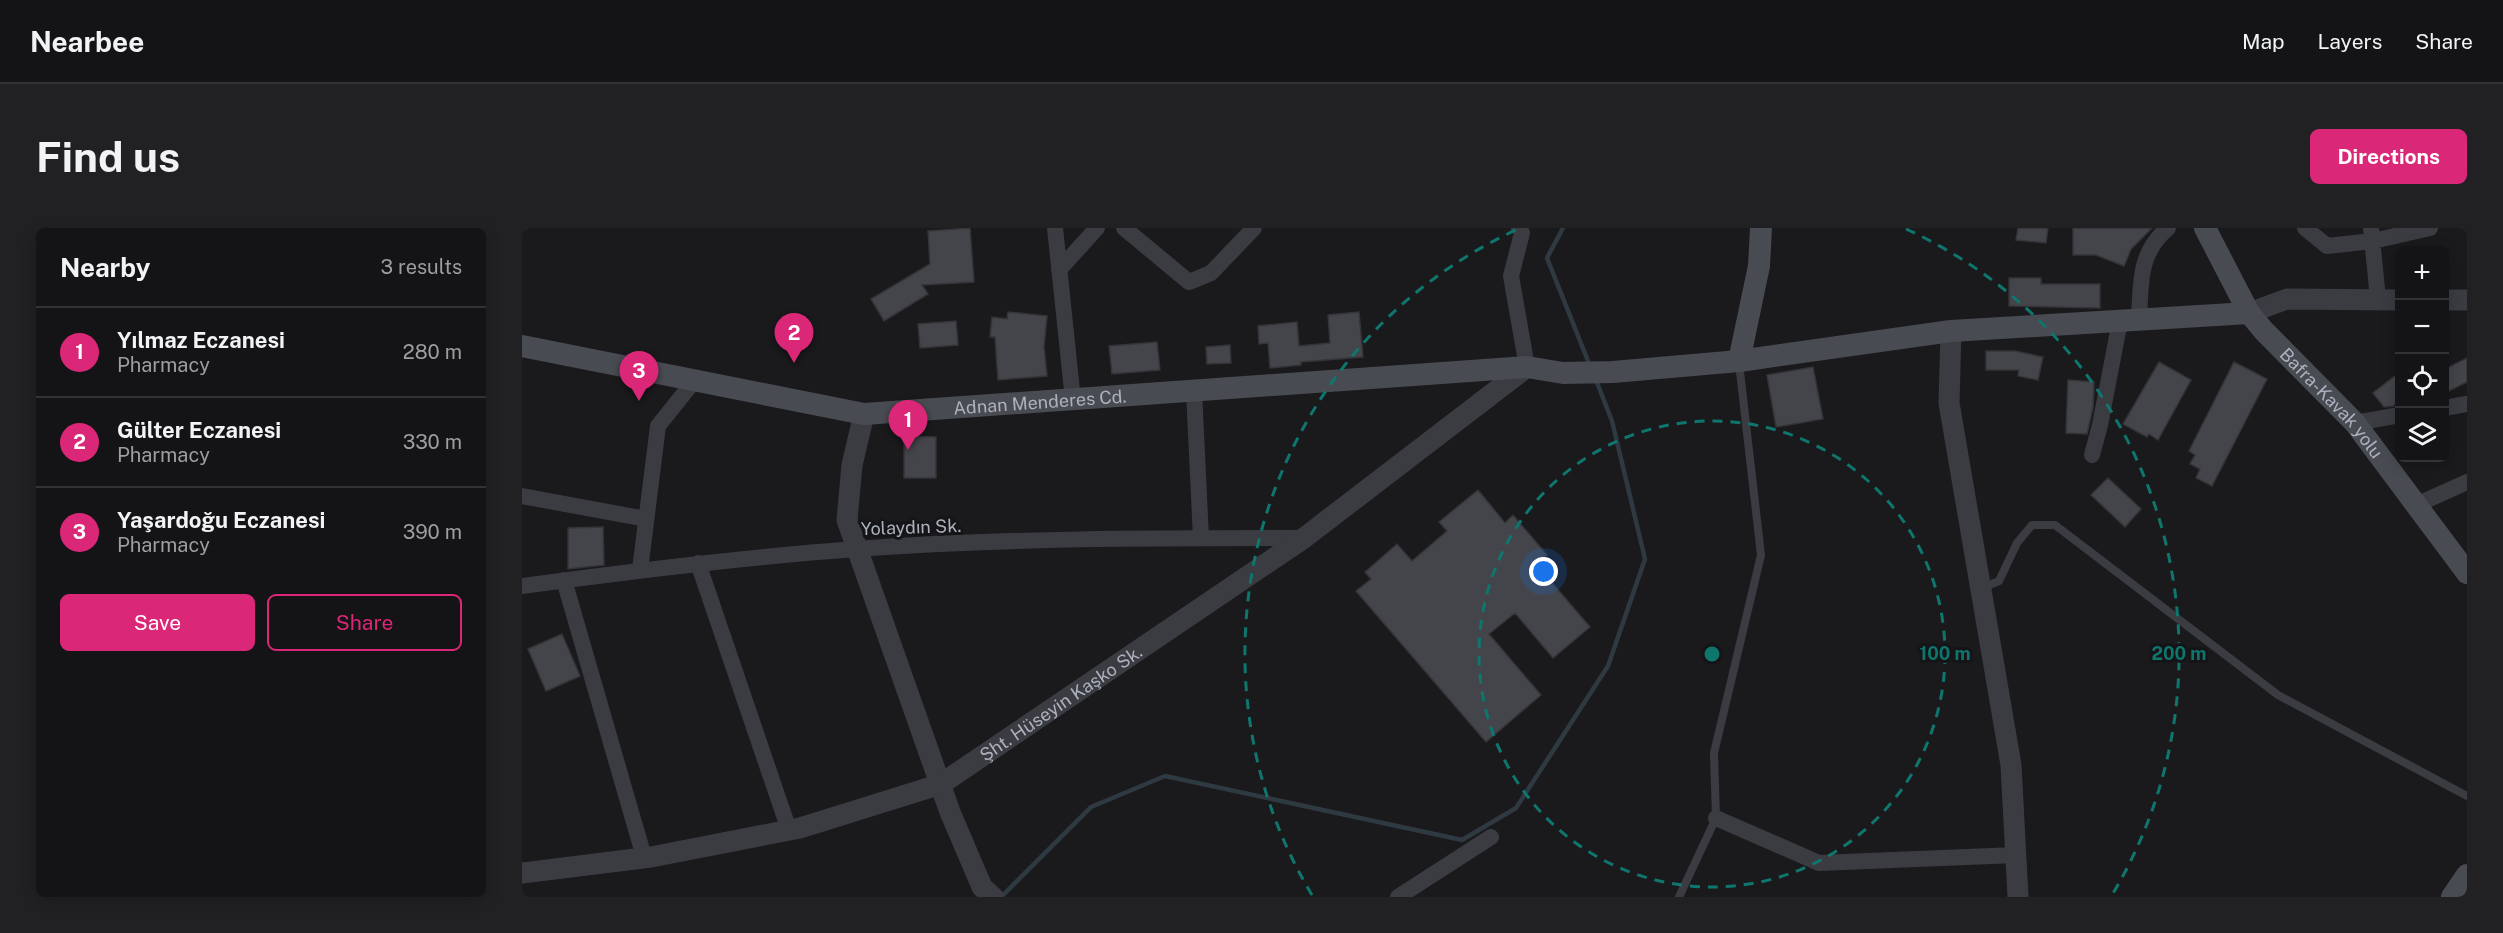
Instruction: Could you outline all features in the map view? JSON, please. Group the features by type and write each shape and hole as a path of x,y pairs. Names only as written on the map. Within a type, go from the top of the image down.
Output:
{"main road":[{"path":"1739,362 1759,266 1761,228"},
{"name":"Bafra-Kavak yolu","path":"2205,228 2249,313 2355,423 2467,573"},
{"name":"Adnan Menderes Cd.","path":"522,346 864,414 1527,367 1563,373 1613,372 1739,362 1951,331 2249,313"},
{"path":"2452,897 2467,874"}],"street":[{"path":"1055,228 1073,400"},
{"path":"1059,270 1097,228"},
{"path":"1124,228 1189,282 1211,273 1254,228"},
{"path":"1519,228 1522,233 1511,276 1527,367"},
{"path":"2092,454 2142,264 2160,234 2168,228"},
{"path":"2305,228 2327,246 2372,235 2430,228"},
{"path":"2372,235 2378,299"},
{"path":"2249,313 2287,299 2395,300"},
{"path":"2449,300 2467,300"},
{"path":"1951,331 1949,404 2011,765 2018,897"},
{"name":"Şht. Hüseyin Kaşko Sk.","path":"522,873 644,858 789,830 941,784 1305,538 1527,367"},
{"path":"640,570 658,426 694,381"},
{"path":"1194,391 1201,538"},
{"path":"2449,407 2467,404"},
{"path":"864,414 852,465 847,520 950,812 988,892"},
{"path":"2355,423 2395,416"},
{"path":"2416,505 2467,482"},
{"path":"522,496 646,519"},
{"name":"Yolaydın Sk.","path":"522,586 698,563 857,549 1131,538 1305,538"},
{"path":"698,563 789,830"},
{"path":"564,580 644,858"},
{"path":"1716,818 1819,863 2016,855"},
{"path":"1398,897 1491,837"}],"lane":[{"path":"1679,897 1716,818 1714,753 1761,555 1739,362"},
{"path":"1982,588 1999,581 2017,543 2032,525 2055,525 2278,695 2467,795"}],"building":[{"path":"970,228 974,282 922,285 928,294 884,321 871,299 930,264 928,231"},
{"path":"2018,228 2048,228 2046,243 2016,240"},
{"path":"2073,228 2152,228 2131,249 2124,266 2096,255 2073,255"},
{"path":"2009,278 2041,278 2041,284 2100,284 2100,308 2009,306"},
{"path":"1008,312 1047,316 1044,347 1047,376 998,380 995,337 990,337 992,317 1007,319"},
{"path":"1359,312 1363,357 1301,362 1301,365 1270,368 1268,343 1259,344 1258,326 1297,322 1299,346 1330,343 1328,315"},
{"path":"956,321 958,345 920,348 918,324"},
{"path":"1157,342 1160,370 1112,374 1109,346"},
{"path":"1230,345 1231,363 1207,364 1206,347"},
{"path":"1986,351 2015,351 2043,357 2038,380 2018,376 2019,370 1986,370"},
{"path":"2467,358 2467,382 2449,391 2449,367"},
{"path":"2159,362 2191,380 2158,440 2149,434 2147,437 2123,424"},
{"path":"2234,362 2267,379 2212,486 2196,478 2200,469 2190,464 2195,455 2189,451"},
{"path":"1813,367 1823,419 1776,427 1767,375"},
{"path":"2395,376 2395,404 2393,406 2384,407 2373,393"},
{"path":"2068,380 2094,382 2093,407 2087,434 2066,433"},
{"path":"904,436 936,437 936,478 904,478"},
{"path":"2108,478 2141,509 2125,527 2091,495"},
{"path":"1478,490 1505,523 1513,515 1547,555 1536,564 1590,627 1553,658 1515,613 1489,634 1541,695 1486,742 1356,591 1371,579 1365,572 1397,544 1412,561 1447,531 1439,522"},
{"path":"603,527 604,565 568,569 568,528"},
{"path":"562,634 580,676 546,691 528,649"}],"waterway":[{"path":"1563,228 1547,258 1590,366"},
{"path":"1001,897 1091,807 1165,776 1462,840 1516,808 1608,666 1645,559 1612,421 1596,380"}],"place":[{"name":"Gülter Eczanesi","path":"794,363"},
{"name":"Yaşardoğu Eczanesi","path":"639,401"},
{"name":"Yılmaz Eczanesi","path":"908,450"}]}
